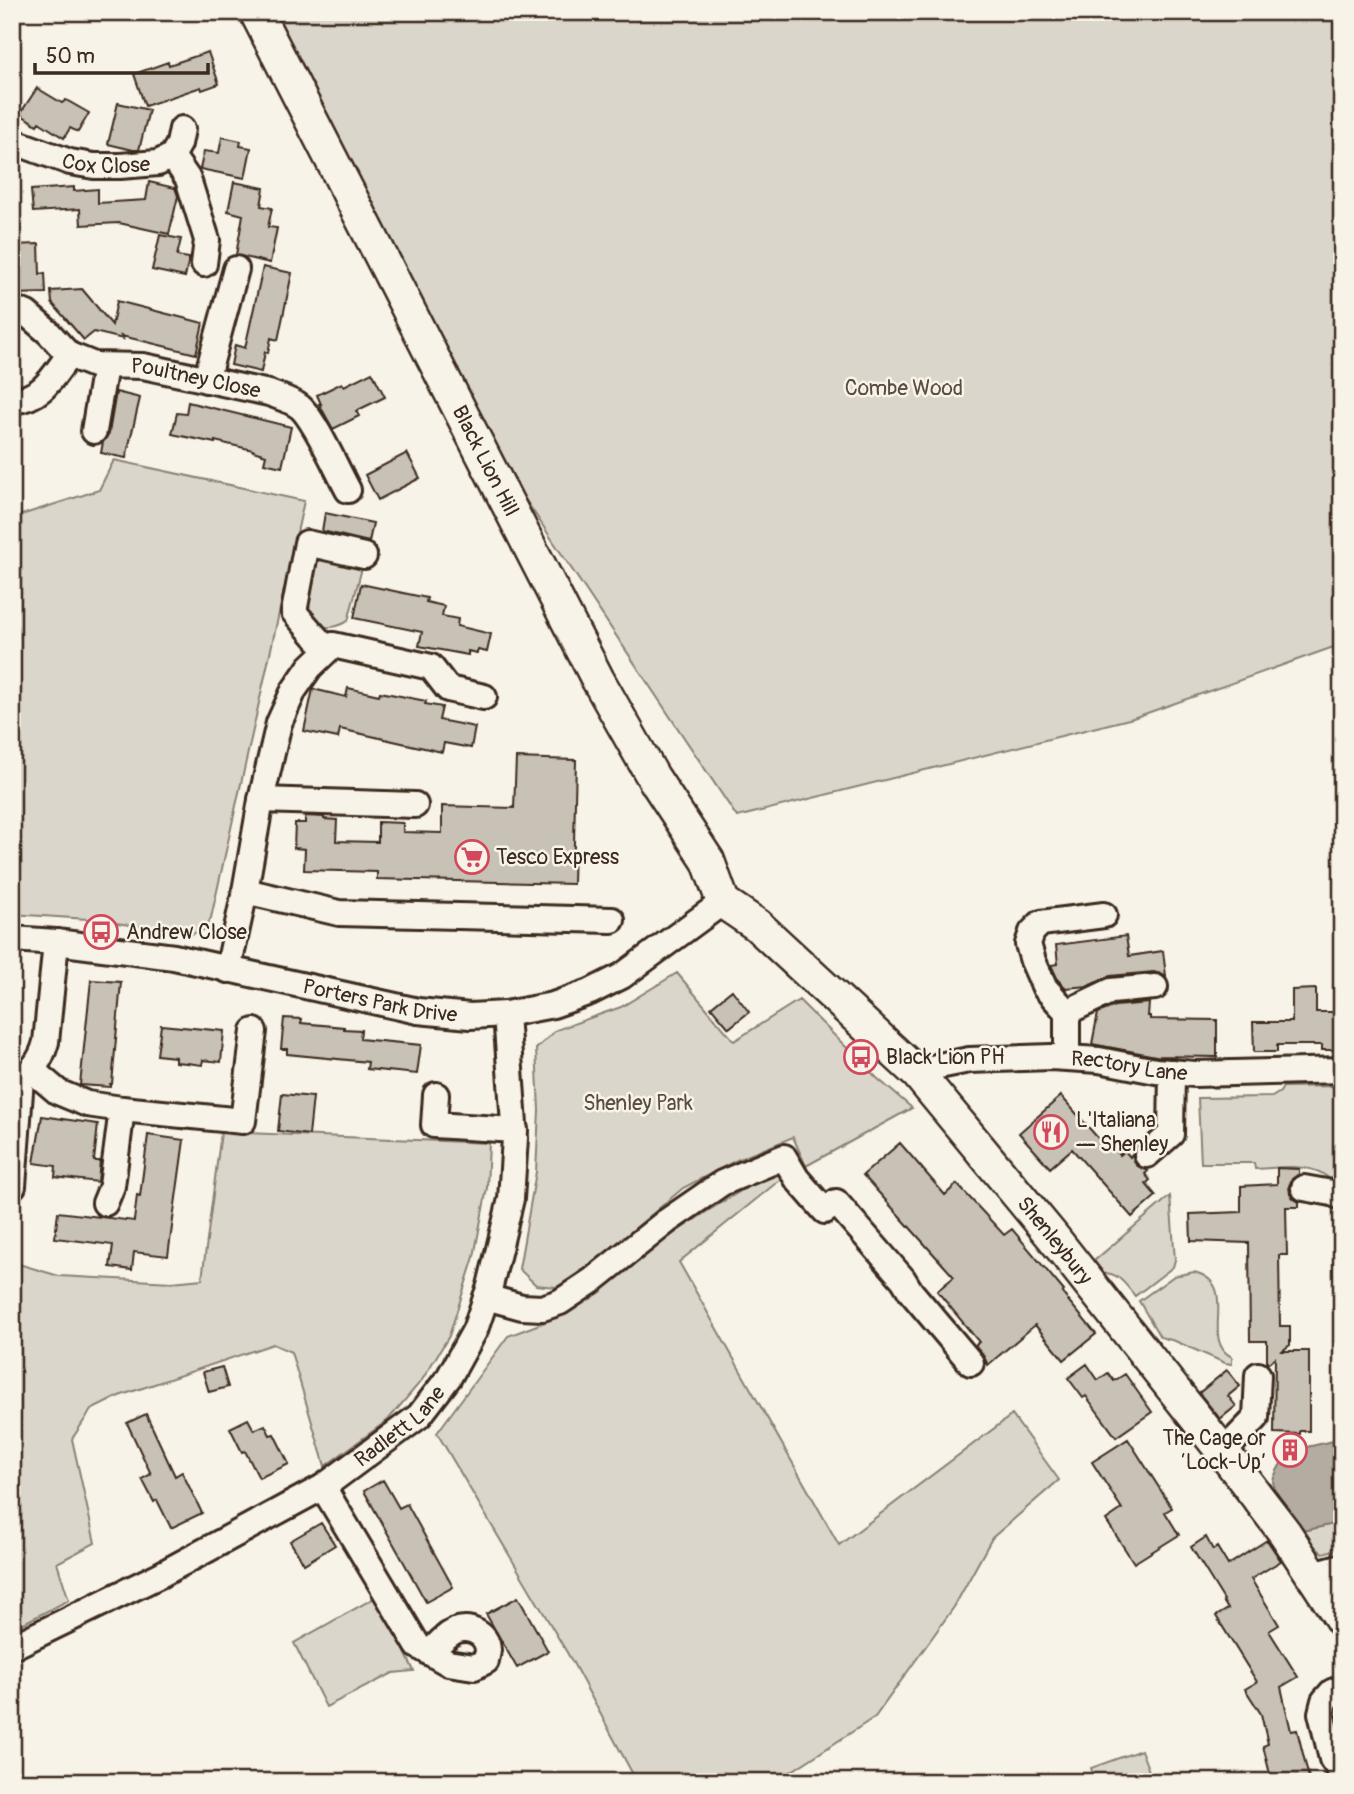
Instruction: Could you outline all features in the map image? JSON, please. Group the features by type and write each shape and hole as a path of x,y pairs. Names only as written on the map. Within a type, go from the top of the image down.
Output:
{"main road":[{"name":"Black Lion Hill","path":"256,12 598,680 653,777 708,861 723,902"},
{"name":"Shenleybury","path":"723,902 757,925 918,1074 1044,1225 1285,1534 1327,1570 1342,1620"}],"street":[{"name":"Cox Close","path":"12,141 70,162 120,166 158,163 172,156 179,144 182,129"},
{"path":"172,156 188,179 208,240 204,264"},
{"path":"206,380 236,269"},
{"name":"Poultney Close","path":"12,308 27,314 69,355 94,365 143,366 286,399 300,407 312,423 348,490"},
{"path":"12,401 43,390 69,355"},
{"path":"94,431 105,366"},
{"path":"327,650 294,612 307,543 364,556"},
{"path":"228,970 278,723 294,690 310,667 333,645 431,667 448,689 484,697"},
{"path":"261,800 415,805"},
{"path":"245,891 339,913 612,920"},
{"name":"Porters Park Drive","path":"12,939 174,957 418,1011 470,1016 506,1014 553,1005 590,992 622,976 723,902"},
{"path":"1067,1057 1067,1012 1045,988 1028,944 1032,932 1041,923 1104,915"},
{"path":"13,1186 22,1077 43,1055 56,942"},
{"path":"1067,1012 1111,991 1156,986"},
{"name":"Radlett Lane","path":"12,1647 160,1574 323,1487 419,1416 449,1377 475,1330 486,1297 510,1199 515,1130 506,1014"},
{"path":"22,1077 87,1104 243,1121 254,1031"},
{"name":"Rectory Lane","path":"918,1074 939,1066 969,1060 1067,1057 1156,1071 1195,1074 1342,1070"},
{"path":"1147,1155 1171,1134 1172,1072"},
{"path":"436,1095 434,1125 515,1130"},
{"path":"105,1203 112,1186 122,1109"},
{"path":"486,1297 522,1307 542,1308 560,1302 722,1183 784,1157 797,1180 825,1211 836,1202 971,1363"},
{"path":"1304,1188 1342,1196"},
{"path":"1223,1452 1256,1418 1258,1375"},
{"path":"323,1487 418,1646 430,1653"},
{"path":"1342,1688 1332,1692 1324,1701 1321,1713 1332,1759 1342,1773"}],"green space":[{"name":"Combe Wood","path":"271,12 1342,12 1342,644 1133,718 737,817 513,481"},
{"path":"114,460 304,501 211,918 204,930 192,934 88,919 12,914 12,518 99,490"},
{"path":"320,555 363,564 348,621 332,627 320,625 299,603 308,562"},
{"name":"Shenley Park","path":"677,973 734,1041 799,1000 877,1078 912,1108 806,1166 793,1137 737,1160 683,1188 573,1281 556,1287 536,1285 519,1269 536,1172 539,1110 536,1049 556,1030 621,1007"},
{"path":"1342,1086 1342,1187 1308,1168 1255,1169 1254,1163 1201,1163 1198,1098 1272,1097 1283,1087"},
{"path":"221,1132 489,1143 487,1188 474,1257 449,1336 422,1380 388,1420 325,1466 291,1352 273,1344 119,1396 91,1410 72,1439 95,1543 57,1563 69,1600 12,1629 12,1262 59,1276 172,1282 202,1279"},
{"path":"779,1172 781,1179 679,1262 839,1545 1012,1415 1059,1480 992,1538 954,1607 875,1717 775,1782 637,1782 572,1661 437,1433 508,1336 563,1315 599,1292 641,1256 706,1212 759,1180"},
{"path":"1170,1196 1175,1260 1173,1267 1135,1296 1118,1277 1103,1273 1094,1261"},
{"path":"1194,1272 1208,1278 1215,1288 1218,1300 1218,1338 1223,1349 1232,1357 1232,1364 1160,1337 1139,1301 1174,1276"},
{"path":"1342,1522 1342,1548 1323,1553 1303,1531"},
{"path":"378,1596 414,1671 393,1673 326,1707 294,1643"},
{"path":"1141,1750 1153,1782 1096,1782 1091,1768"}],"shaded area":[{"path":"1337,1440 1342,1443 1342,1522 1303,1531 1285,1507 1273,1481 1283,1460 1297,1462 1302,1459 1307,1447"}],"building":[{"path":"208,52 219,84 202,90 201,87 145,106 134,74"},
{"path":"37,88 62,103 66,100 89,113 78,132 70,128 64,138 20,114"},
{"path":"118,103 149,110 139,150 108,144"},
{"path":"222,137 241,141 240,146 251,148 245,178 200,169 204,151 219,153"},
{"path":"149,182 175,188 178,196 169,234 119,223 81,225 80,209 33,212 31,190 74,187 74,191 98,189 98,203 146,200"},
{"path":"234,182 264,188 261,206 272,208 268,227 277,228 270,263 236,255 243,215 228,211"},
{"path":"160,235 181,239 177,256 189,258 185,277 152,270"},
{"path":"39,244 40,274 45,273 46,293 16,294 12,245"},
{"path":"263,267 292,273 278,340 271,338 261,372 231,365 235,345 245,348"},
{"path":"82,289 112,325 117,301 203,323 196,354 94,332 84,340 52,303 51,291"},
{"path":"372,372 385,397 356,411 359,416 333,429 317,395 342,383 344,386"},
{"path":"116,392 140,398 126,458 101,453 103,442 109,433"},
{"path":"188,402 291,427 282,467 264,463 266,455 253,450 172,434 177,413 186,414"},
{"path":"407,453 420,478 378,500 365,475"},
{"path":"325,513 373,523 369,542 322,531"},
{"path":"361,584 427,598 426,602 444,606 442,616 458,619 457,626 491,634 487,652 468,651 468,655 419,646 422,632 354,618"},
{"path":"348,688 426,701 425,704 442,707 439,720 475,727 471,748 444,743 442,752 340,729 338,738 304,731 313,689 346,697"},
{"path":"516,758 576,760 573,884 377,879 377,872 304,870 305,849 294,848 295,823 305,823 305,816 337,820 336,841 378,842 378,822 403,823 403,832 442,833 442,806 514,808"},
{"path":"1126,936 1129,956 1163,951 1166,976 1154,972 1110,976 1088,986 1066,988 1058,980 1051,965 1058,964 1056,945"},
{"path":"91,980 121,982 110,1087 80,1085"},
{"path":"1316,989 1316,1012 1342,1012 1342,1050 1322,1050 1322,1045 1277,1045 1277,1052 1254,1052 1253,1022 1292,1022 1292,990"},
{"path":"732,990 749,1012 729,1028 711,1007"},
{"path":"1149,1003 1150,1019 1217,1020 1217,1057 1156,1056 1092,1044 1098,1013 1115,1006"},
{"path":"284,1018 302,1019 301,1023 361,1030 360,1039 421,1045 417,1074 367,1069 368,1062 287,1054 287,1049 281,1049"},
{"path":"161,1025 224,1031 221,1062 203,1060 202,1065 175,1062 175,1057 157,1055"},
{"path":"282,1094 313,1097 309,1135 278,1131"},
{"path":"1061,1096 1104,1145 1108,1141 1120,1155 1125,1151 1130,1157 1132,1154 1136,1165 1148,1171 1145,1174 1150,1180 1146,1184 1156,1196 1132,1217 1072,1149 1050,1168 1019,1133"},
{"path":"42,1116 98,1124 94,1161 100,1161 98,1182 55,1177 56,1166 34,1163"},
{"path":"148,1135 184,1140 168,1256 134,1252 132,1270 110,1267 113,1245 55,1238 58,1212 134,1221"},
{"path":"900,1143 945,1195 957,1184 1004,1235 1012,1229 1096,1334 1064,1360 1035,1325 988,1365 975,1345 979,1342 937,1291 954,1277 863,1175"},
{"path":"1277,1168 1299,1169 1299,1174 1292,1179 1289,1186 1290,1194 1299,1202 1299,1207 1286,1207 1287,1255 1279,1255 1280,1326 1290,1326 1290,1345 1282,1351 1309,1351 1309,1431 1300,1431 1300,1434 1274,1433 1275,1358 1267,1364 1267,1341 1250,1341 1249,1243 1191,1241 1190,1214 1241,1212 1241,1186 1277,1184"},
{"path":"1087,1364 1098,1380 1108,1373 1114,1381 1125,1374 1152,1412 1116,1437 1086,1396 1083,1398 1068,1378"},
{"path":"222,1367 228,1387 209,1392 203,1372"},
{"path":"1227,1370 1240,1386 1228,1396 1236,1406 1220,1419 1199,1393"},
{"path":"146,1414 175,1476 182,1472 202,1513 171,1528 157,1500 154,1502 142,1479 151,1474 127,1423"},
{"path":"248,1419 254,1430 265,1425 270,1435 274,1434 289,1464 259,1478 230,1428"},
{"path":"1128,1439 1172,1508 1165,1512 1179,1535 1134,1563 1106,1520 1122,1509 1092,1462"},
{"path":"383,1480 399,1508 407,1504 453,1587 426,1602 364,1491"},
{"path":"321,1523 335,1545 304,1564 290,1541"},
{"path":"1206,1537 1213,1550 1217,1547 1228,1565 1267,1540 1281,1561 1251,1579 1279,1625 1269,1631 1298,1677 1281,1687 1291,1731 1297,1730 1310,1782 1272,1782 1263,1746 1268,1744 1261,1714 1245,1689 1257,1682 1216,1616 1228,1609 1191,1547"},
{"path":"518,1597 548,1651 517,1668 486,1614"}],"place":[{"name":"Tesco Express","path":"472,857"},
{"name":"Andrew Close","path":"101,932"},
{"name":"Black Lion PH","path":"861,1057"},
{"name":"L'Italiana — Shenley","path":"1051,1132"},
{"name":"The Cage or ‘Lock-Up’","path":"1290,1450"}]}
